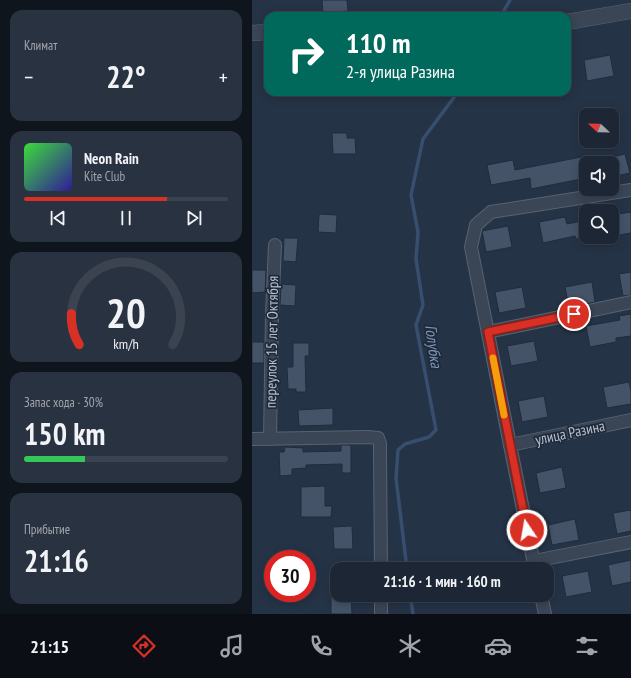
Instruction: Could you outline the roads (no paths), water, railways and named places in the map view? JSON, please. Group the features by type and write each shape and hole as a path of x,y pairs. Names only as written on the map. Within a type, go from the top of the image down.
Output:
{"street":[{"path":"571,21 631,11"},
{"path":"252,33 264,32"},
{"path":"534,562 471,247 476,224 491,212 631,190"},
{"name":"переулок 15 лет Октября","path":"270,439 272,314 275,245"},
{"path":"488,332 631,302"},
{"name":"улица Разина","path":"510,445 631,420"},
{"path":"252,439 378,438 380,444 381,562"},
{"path":"548,562 631,542"},
{"path":"381,602 381,614"},
{"path":"542,602 545,614"}],"waterway":[{"name":"Голубка","path":"503,12 510,0"},
{"name":"Голубка","path":"406,562 396,478 398,450 405,444 429,437 436,430 416,325 423,305 416,259 418,232 411,195 423,139 455,96"},
{"name":"Голубка","path":"411,602 413,614"}]}
